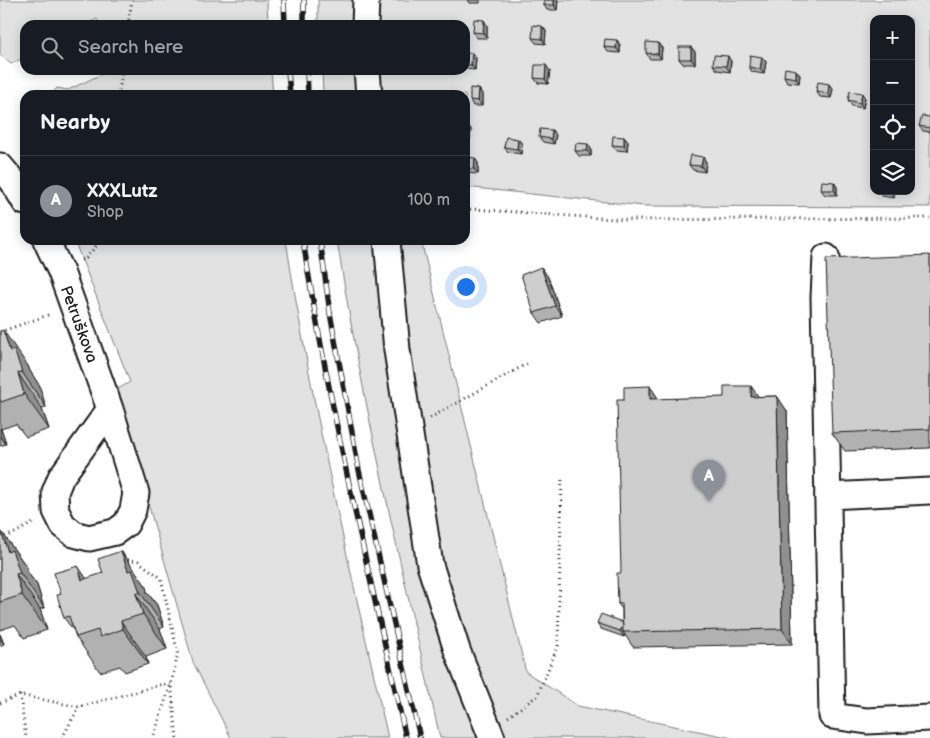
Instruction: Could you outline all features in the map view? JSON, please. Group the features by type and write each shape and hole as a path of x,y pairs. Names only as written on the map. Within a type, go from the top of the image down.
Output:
{"street":[{"path":"365,20 366,0"},
{"path":"368,75 369,90"},
{"path":"0,166 20,194"},
{"name":"Petruškova","path":"48,245 61,272 110,409 136,493 133,510 126,524 115,532 97,538"},
{"path":"387,245 397,350 430,565 457,650 491,734"},
{"path":"826,257 824,297 832,716 867,721 930,718"},
{"path":"97,538 74,534 63,524 56,510 55,492 61,477 110,409"},
{"path":"828,496 930,491"}],"path":[{"path":"129,20 132,0"},
{"path":"119,90 123,75"},
{"path":"470,209 627,220 930,218"},
{"path":"61,272 86,258 97,245"},
{"path":"0,332 73,306"},
{"path":"408,430 530,362"},
{"path":"491,734 537,696 558,646 562,476"},
{"path":"0,538 13,534 56,510"},
{"path":"97,538 108,557 138,561 161,578 178,654 153,738"},
{"path":"0,703 20,695 79,707 170,684"},
{"path":"170,684 177,738"},
{"path":"20,695 26,738"},
{"path":"62,738 79,707"}],"shaded area":[{"path":"0,0 267,0 268,20 20,20 20,60 11,64 0,55"},
{"path":"318,0 930,0 930,207 644,206 470,188 470,90 323,90 322,75 470,75 470,20 318,20"},
{"path":"100,75 271,75 273,90 68,90"},
{"path":"76,245 287,245 320,428 388,738 231,738 193,662 116,390 130,382"},
{"path":"338,245 422,245 526,672 578,706 732,738 440,738 371,428"}],"building":[{"path":"544,0 554,0 554,5 544,5"},
{"path":"474,19 484,20 483,33 473,32"},
{"path":"533,25 542,26 542,39 532,38"},
{"path":"605,39 617,40 616,48 604,47"},
{"path":"646,42 658,43 658,54 646,53"},
{"path":"679,47 691,47 691,59 679,59"},
{"path":"470,53 472,53 471,65"},
{"path":"714,55 728,56 726,66 713,65"},
{"path":"750,55 762,57 760,69 749,67"},
{"path":"535,65 546,65 545,79 534,78"},
{"path":"785,68 796,70 796,78 784,76"},
{"path":"818,82 829,84 828,93 816,91"},
{"path":"470,88 479,89 478,101 470,100"},
{"path":"850,91 862,93 860,103 848,100"},
{"path":"922,116 930,117 930,128 919,126"},
{"path":"540,129 552,130 551,139 539,137"},
{"path":"613,136 624,137 624,146 612,145"},
{"path":"506,137 518,139 517,149 504,147"},
{"path":"576,143 588,144 587,151 575,151"},
{"path":"691,155 703,157 701,166 689,165"},
{"path":"470,158 475,158 474,169 470,169"},
{"path":"822,181 834,182 834,190 821,190"},
{"path":"930,255 930,429 832,433 826,259"},
{"path":"541,267 555,306 534,313 521,275"},
{"path":"3,330 10,351 14,350 22,372 18,373 24,394 1,402 0,331"},
{"path":"650,386 650,399 724,397 724,386 751,386 751,397 777,396 782,629 623,632 622,603 618,604 617,573 621,573 617,400 624,400 624,387"},
{"path":"0,531 8,552 12,550 20,573 16,574 22,595 0,602"},
{"path":"121,551 128,571 132,570 140,592 136,594 143,614 121,621 123,629 100,637 98,630 76,637 69,616 64,618 57,595 61,594 54,573 78,566 82,580 103,573 98,559"},
{"path":"601,614 622,622 623,626 620,631 597,623"}],"railway":[{"path":"284,0 285,20"},
{"path":"304,0 304,20"},
{"path":"288,75 290,90"},
{"path":"307,75 308,90"},
{"path":"304,245 337,428 406,738"},
{"path":"321,245 330,313 359,470 420,738"}],"place":[{"name":"XXXLutz","path":"709,501"}]}
